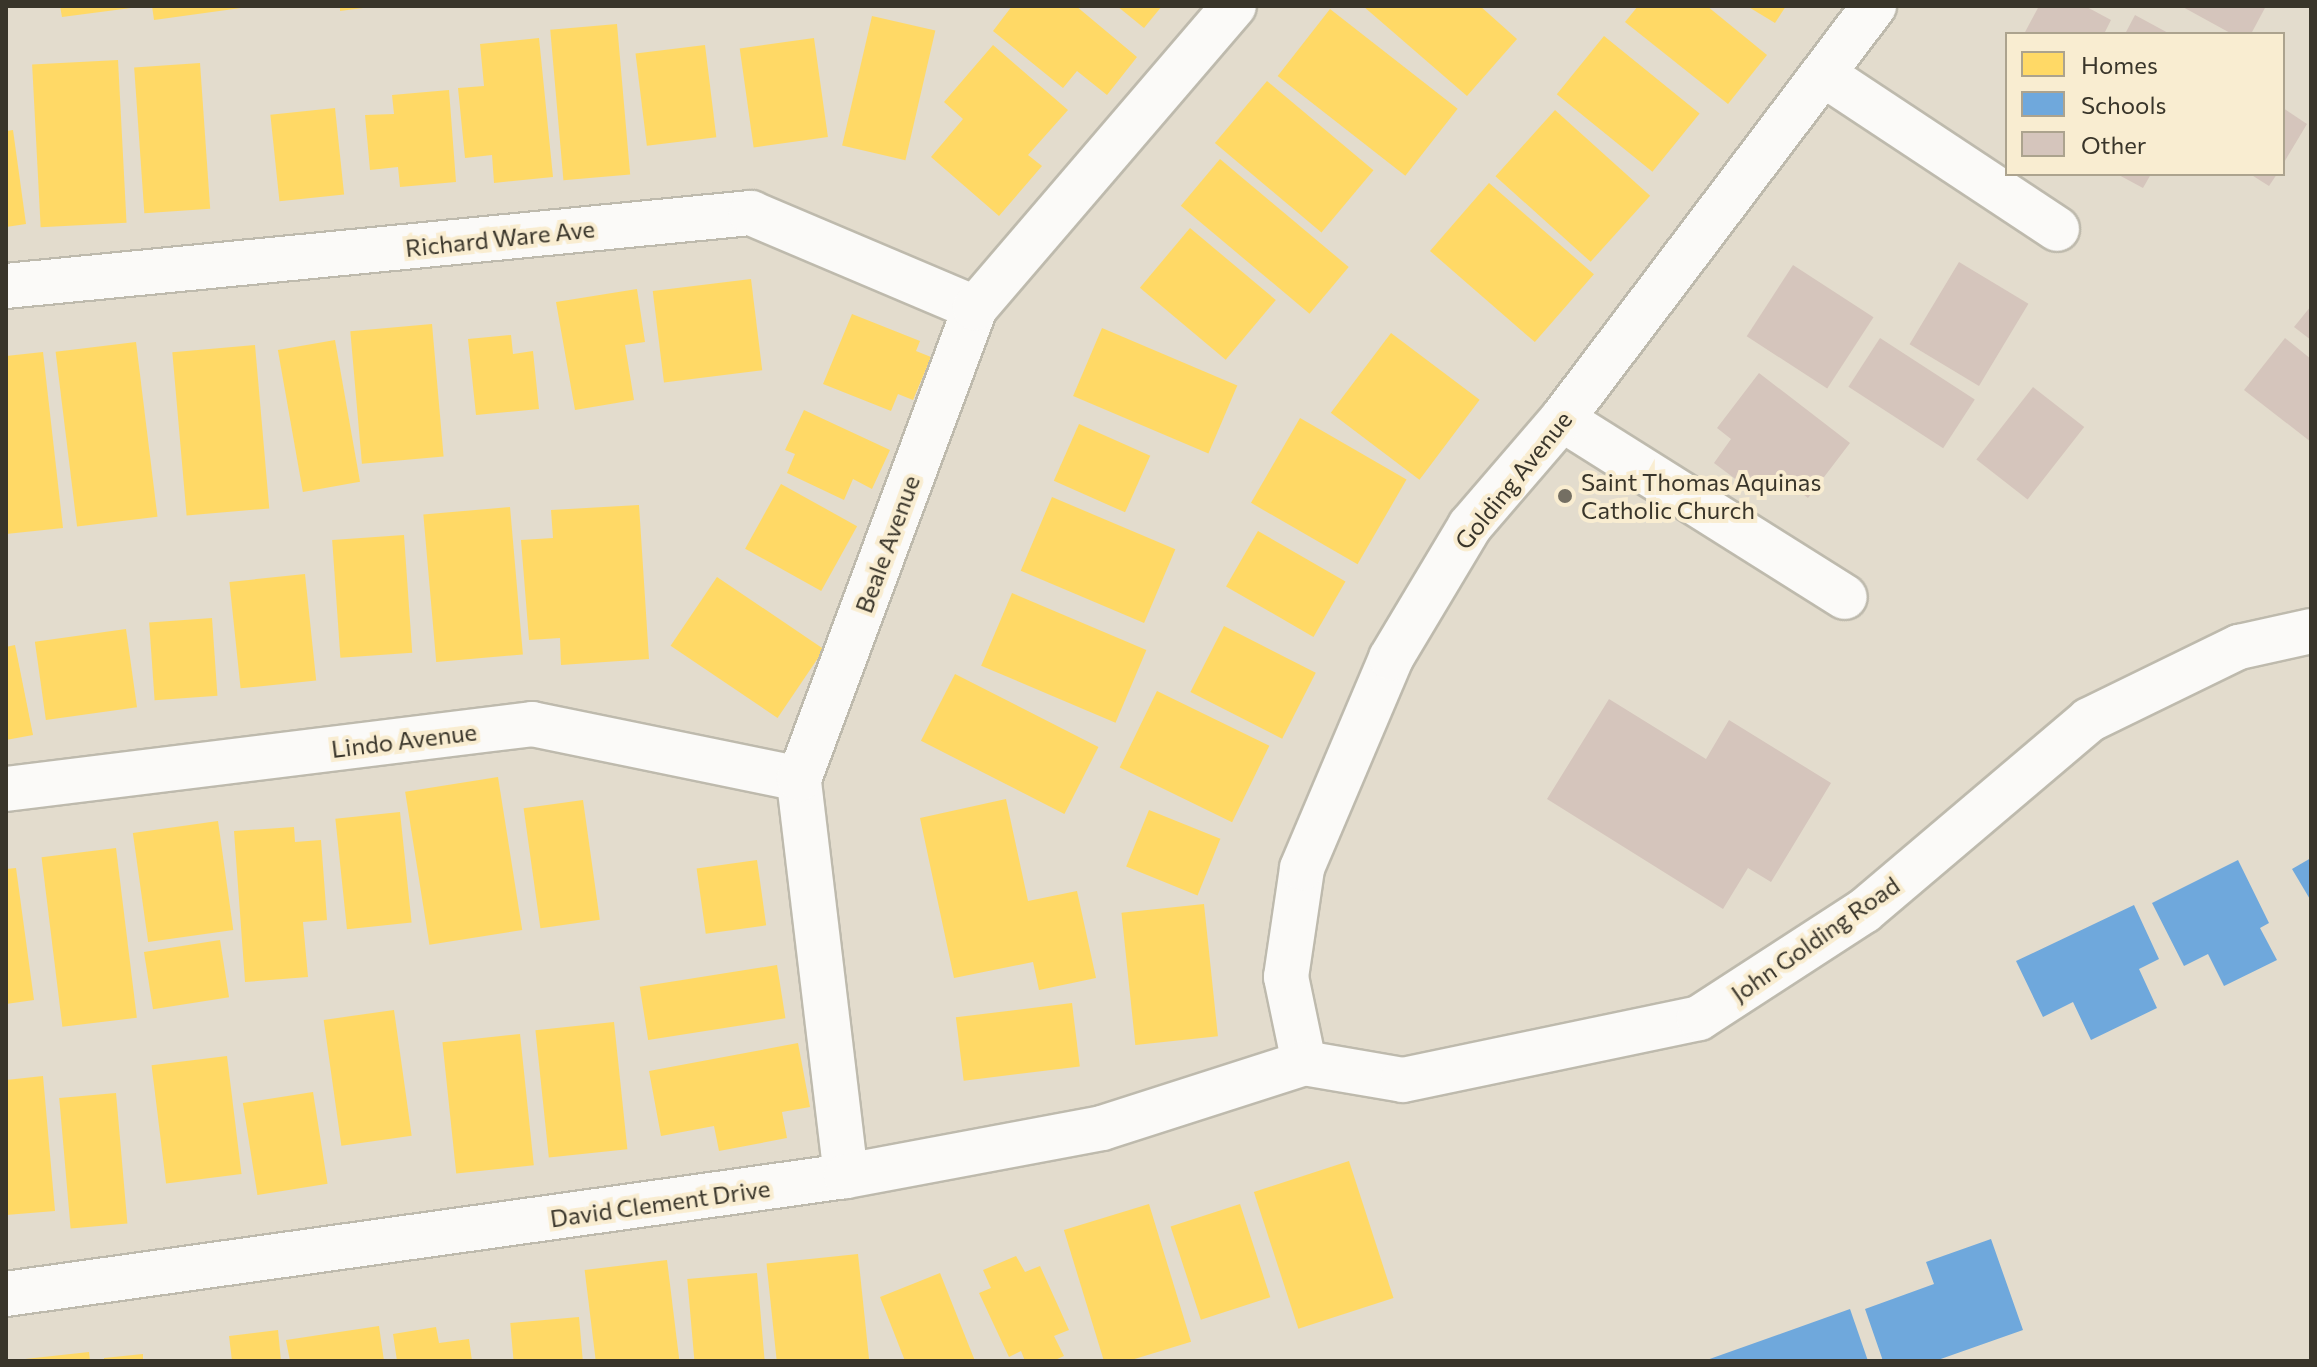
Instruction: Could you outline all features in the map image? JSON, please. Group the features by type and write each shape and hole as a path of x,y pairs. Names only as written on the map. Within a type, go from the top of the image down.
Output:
{"street":[{"name":"Beale Avenue","path":"846,1176 799,779 975,308 1234,6"},
{"name":"Golding Avenue","path":"1304,1063 1286,977 1302,868 1348,752 1391,658 1470,526 1562,419 1826,76 1874,6"},
{"path":"1826,76 2057,229"},
{"name":"Richard Ware Ave","path":"6,286 751,213 975,308"},
{"path":"1562,419 1845,597"},
{"name":"John Golding Road","path":"1304,1063 1403,1080 1699,1018 1864,911 2089,720 2239,647 2311,631"},
{"name":"Lindo Avenue","path":"6,789 532,724 799,779"},
{"name":"David Clement Drive","path":"6,1294 846,1176 1102,1128 1304,1063"}],"building: Homes":[{"path":"60,6 131,6 131,8 62,17"},
{"path":"152,6 241,6 241,8 154,20"},
{"path":"340,6 363,6 363,8 340,11"},
{"path":"1012,6 1076,6 1137,57 1107,95 1077,71 1063,88 993,31"},
{"path":"1117,6 1162,6 1144,28"},
{"path":"1363,6 1480,6 1517,39 1467,96"},
{"path":"1638,6 1707,6 1767,55 1728,104 1625,22"},
{"path":"1747,6 1786,6 1775,23"},
{"path":"1330,9 1458,109 1405,176 1278,76"},
{"path":"872,16 935,31 905,160 842,146"},
{"path":"617,24 630,174 563,180 550,30"},
{"path":"1604,36 1700,113 1652,172 1557,94"},
{"path":"539,38 553,177 494,183 492,155 465,158 458,88 484,86 480,44"},
{"path":"814,38 828,137 754,147 740,48"},
{"path":"705,45 716,137 647,146 636,54"},
{"path":"993,45 1068,110 1028,155 1042,166 999,216 931,157 963,119 944,102"},
{"path":"118,60 127,223 41,227 32,65"},
{"path":"200,63 210,209 144,213 134,68"},
{"path":"1267,81 1373,170 1321,232 1215,143"},
{"path":"449,90 456,182 400,187 398,167 370,170 365,115 394,114 392,95"},
{"path":"335,108 344,195 279,201 270,115"},
{"path":"1555,110 1650,196 1591,262 1495,176"},
{"path":"13,130 26,224 6,227 6,131"},
{"path":"1220,159 1349,267 1309,314 1181,206"},
{"path":"1489,183 1594,274 1535,342 1430,251"},
{"path":"1190,228 1276,300 1226,360 1140,288"},
{"path":"751,279 762,370 664,382 653,291"},
{"path":"637,289 645,342 625,345 634,400 575,410 556,302"},
{"path":"852,314 920,341 916,351 931,357 913,400 898,394 891,411 823,384"},
{"path":"432,324 444,456 362,464 350,331"},
{"path":"1102,328 1237,385 1208,454 1073,396"},
{"path":"1391,333 1480,400 1419,480 1331,413"},
{"path":"511,335 513,354 533,351 539,409 476,415 468,339"},
{"path":"335,340 360,482 303,492 278,350"},
{"path":"136,342 157,517 77,527 56,352"},
{"path":"255,345 269,508 187,516 172,352"},
{"path":"43,352 63,528 6,534 6,356"},
{"path":"804,410 890,450 872,489 853,479 844,500 787,473 795,454 785,450"},
{"path":"1300,418 1407,480 1358,564 1251,503"},
{"path":"1079,424 1150,456 1125,512 1054,481"},
{"path":"781,484 857,526 821,591 745,549"},
{"path":"1052,497 1175,549 1144,623 1021,571"},
{"path":"639,505 649,659 561,665 560,638 529,640 521,540 553,538 551,510"},
{"path":"510,507 523,654 436,662 423,515"},
{"path":"1258,531 1345,582 1313,637 1226,586"},
{"path":"404,535 412,653 340,658 332,540"},
{"path":"305,574 316,680 241,688 229,582"},
{"path":"717,577 824,649 778,718 671,646"},
{"path":"1012,593 1146,650 1116,723 981,666"},
{"path":"212,618 217,696 155,700 149,622"},
{"path":"1224,626 1316,673 1282,739 1190,692"},
{"path":"126,629 137,707 46,720 35,642"},
{"path":"15,645 33,735 6,740 6,647"},
{"path":"955,674 1098,747 1064,814 921,741"},
{"path":"1157,691 1269,746 1232,822 1120,767"},
{"path":"498,777 522,930 429,945 405,792"},
{"path":"1006,799 1028,901 1077,891 1096,978 1039,990 1033,962 954,978 920,818"},
{"path":"583,800 600,920 540,928 524,808"},
{"path":"1149,810 1220,839 1198,895 1126,867"},
{"path":"400,812 412,922 347,929 335,819"},
{"path":"218,821 233,930 148,942 133,833"},
{"path":"294,827 295,842 321,840 327,920 303,922 308,977 245,982 234,831"},
{"path":"116,848 137,1018 62,1027 42,857"},
{"path":"757,860 766,925 706,934 697,868"},
{"path":"16,868 34,1000 6,1004 6,869"},
{"path":"1204,904 1218,1036 1135,1045 1121,913"},
{"path":"220,940 229,997 153,1009 144,952"},
{"path":"777,965 785,1018 648,1040 640,987"},
{"path":"1072,1003 1080,1067 964,1081 956,1017"},
{"path":"394,1010 412,1136 341,1146 324,1020"},
{"path":"614,1022 627,1149 549,1158 535,1030"},
{"path":"520,1034 534,1165 456,1173 442,1042"},
{"path":"798,1043 810,1107 782,1112 787,1138 719,1151 714,1126 661,1136 649,1071"},
{"path":"227,1056 242,1174 166,1183 152,1065"},
{"path":"43,1076 55,1211 6,1215 6,1080"},
{"path":"313,1092 328,1184 257,1195 243,1103"},
{"path":"116,1093 127,1224 71,1228 59,1098"},
{"path":"1349,1161 1393,1298 1298,1329 1254,1192"},
{"path":"1149,1204 1191,1342 1128,1361 1104,1361 1064,1230"},
{"path":"1240,1204 1270,1297 1201,1320 1171,1227"},
{"path":"858,1254 869,1361 777,1361 767,1264"},
{"path":"1016,1256 1025,1272 1040,1266 1069,1330 1054,1336 1064,1356 1053,1361 1025,1361 1021,1351 1009,1357 979,1293 991,1288 983,1270"},
{"path":"667,1260 679,1361 596,1361 585,1270"},
{"path":"757,1273 765,1361 694,1361 687,1279"},
{"path":"940,1273 975,1361 905,1361 880,1297"},
{"path":"579,1317 583,1361 514,1361 510,1323"},
{"path":"379,1326 384,1361 290,1361 286,1340"},
{"path":"436,1327 439,1343 469,1339 472,1361 397,1361 393,1334"},
{"path":"278,1330 281,1361 232,1361 229,1336"},
{"path":"89,1352 90,1361 25,1361 25,1359"},
{"path":"143,1354 143,1361 104,1361 104,1358"}],"building: Schools":[{"path":"2311,858 2311,901 2292,869"},
{"path":"2238,860 2269,923 2260,928 2277,960 2224,986 2208,954 2184,966 2152,903"},
{"path":"2134,905 2159,959 2139,969 2157,1008 2091,1040 2073,1002 2043,1017 2016,961"},
{"path":"1991,1239 2023,1330 1935,1361 1883,1361 1865,1309 1934,1284 1926,1262"},
{"path":"1850,1309 1868,1361 1704,1361"}],"building: Other":[{"path":"2039,6 2085,6 2111,20 2105,32 2025,32"},
{"path":"2181,6 2266,6 2252,32 2228,32"},
{"path":"2135,15 2166,32 2126,32"},
{"path":"2285,109 2307,124 2285,161"},
{"path":"2121,176 2150,176 2143,188"},
{"path":"2253,176 2276,176 2269,186"},
{"path":"1959,262 2028,304 1979,386 1910,344"},
{"path":"1793,265 1874,317 1827,389 1747,336"},
{"path":"2311,306 2311,340 2294,327"},
{"path":"1880,338 1975,400 1943,448 1848,387"},
{"path":"2285,338 2311,359 2311,442 2244,390"},
{"path":"1759,373 1850,443 1808,498 1780,476 1762,499 1714,463 1731,439 1717,428"},
{"path":"2033,387 2084,427 2028,500 1976,459"},
{"path":"1609,699 1706,759 1729,720 1831,783 1771,882 1748,868 1723,909 1547,799"}],"place":[{"name":"Saint Thomas Aquinas Catholic Church","path":"1565,496"}]}
